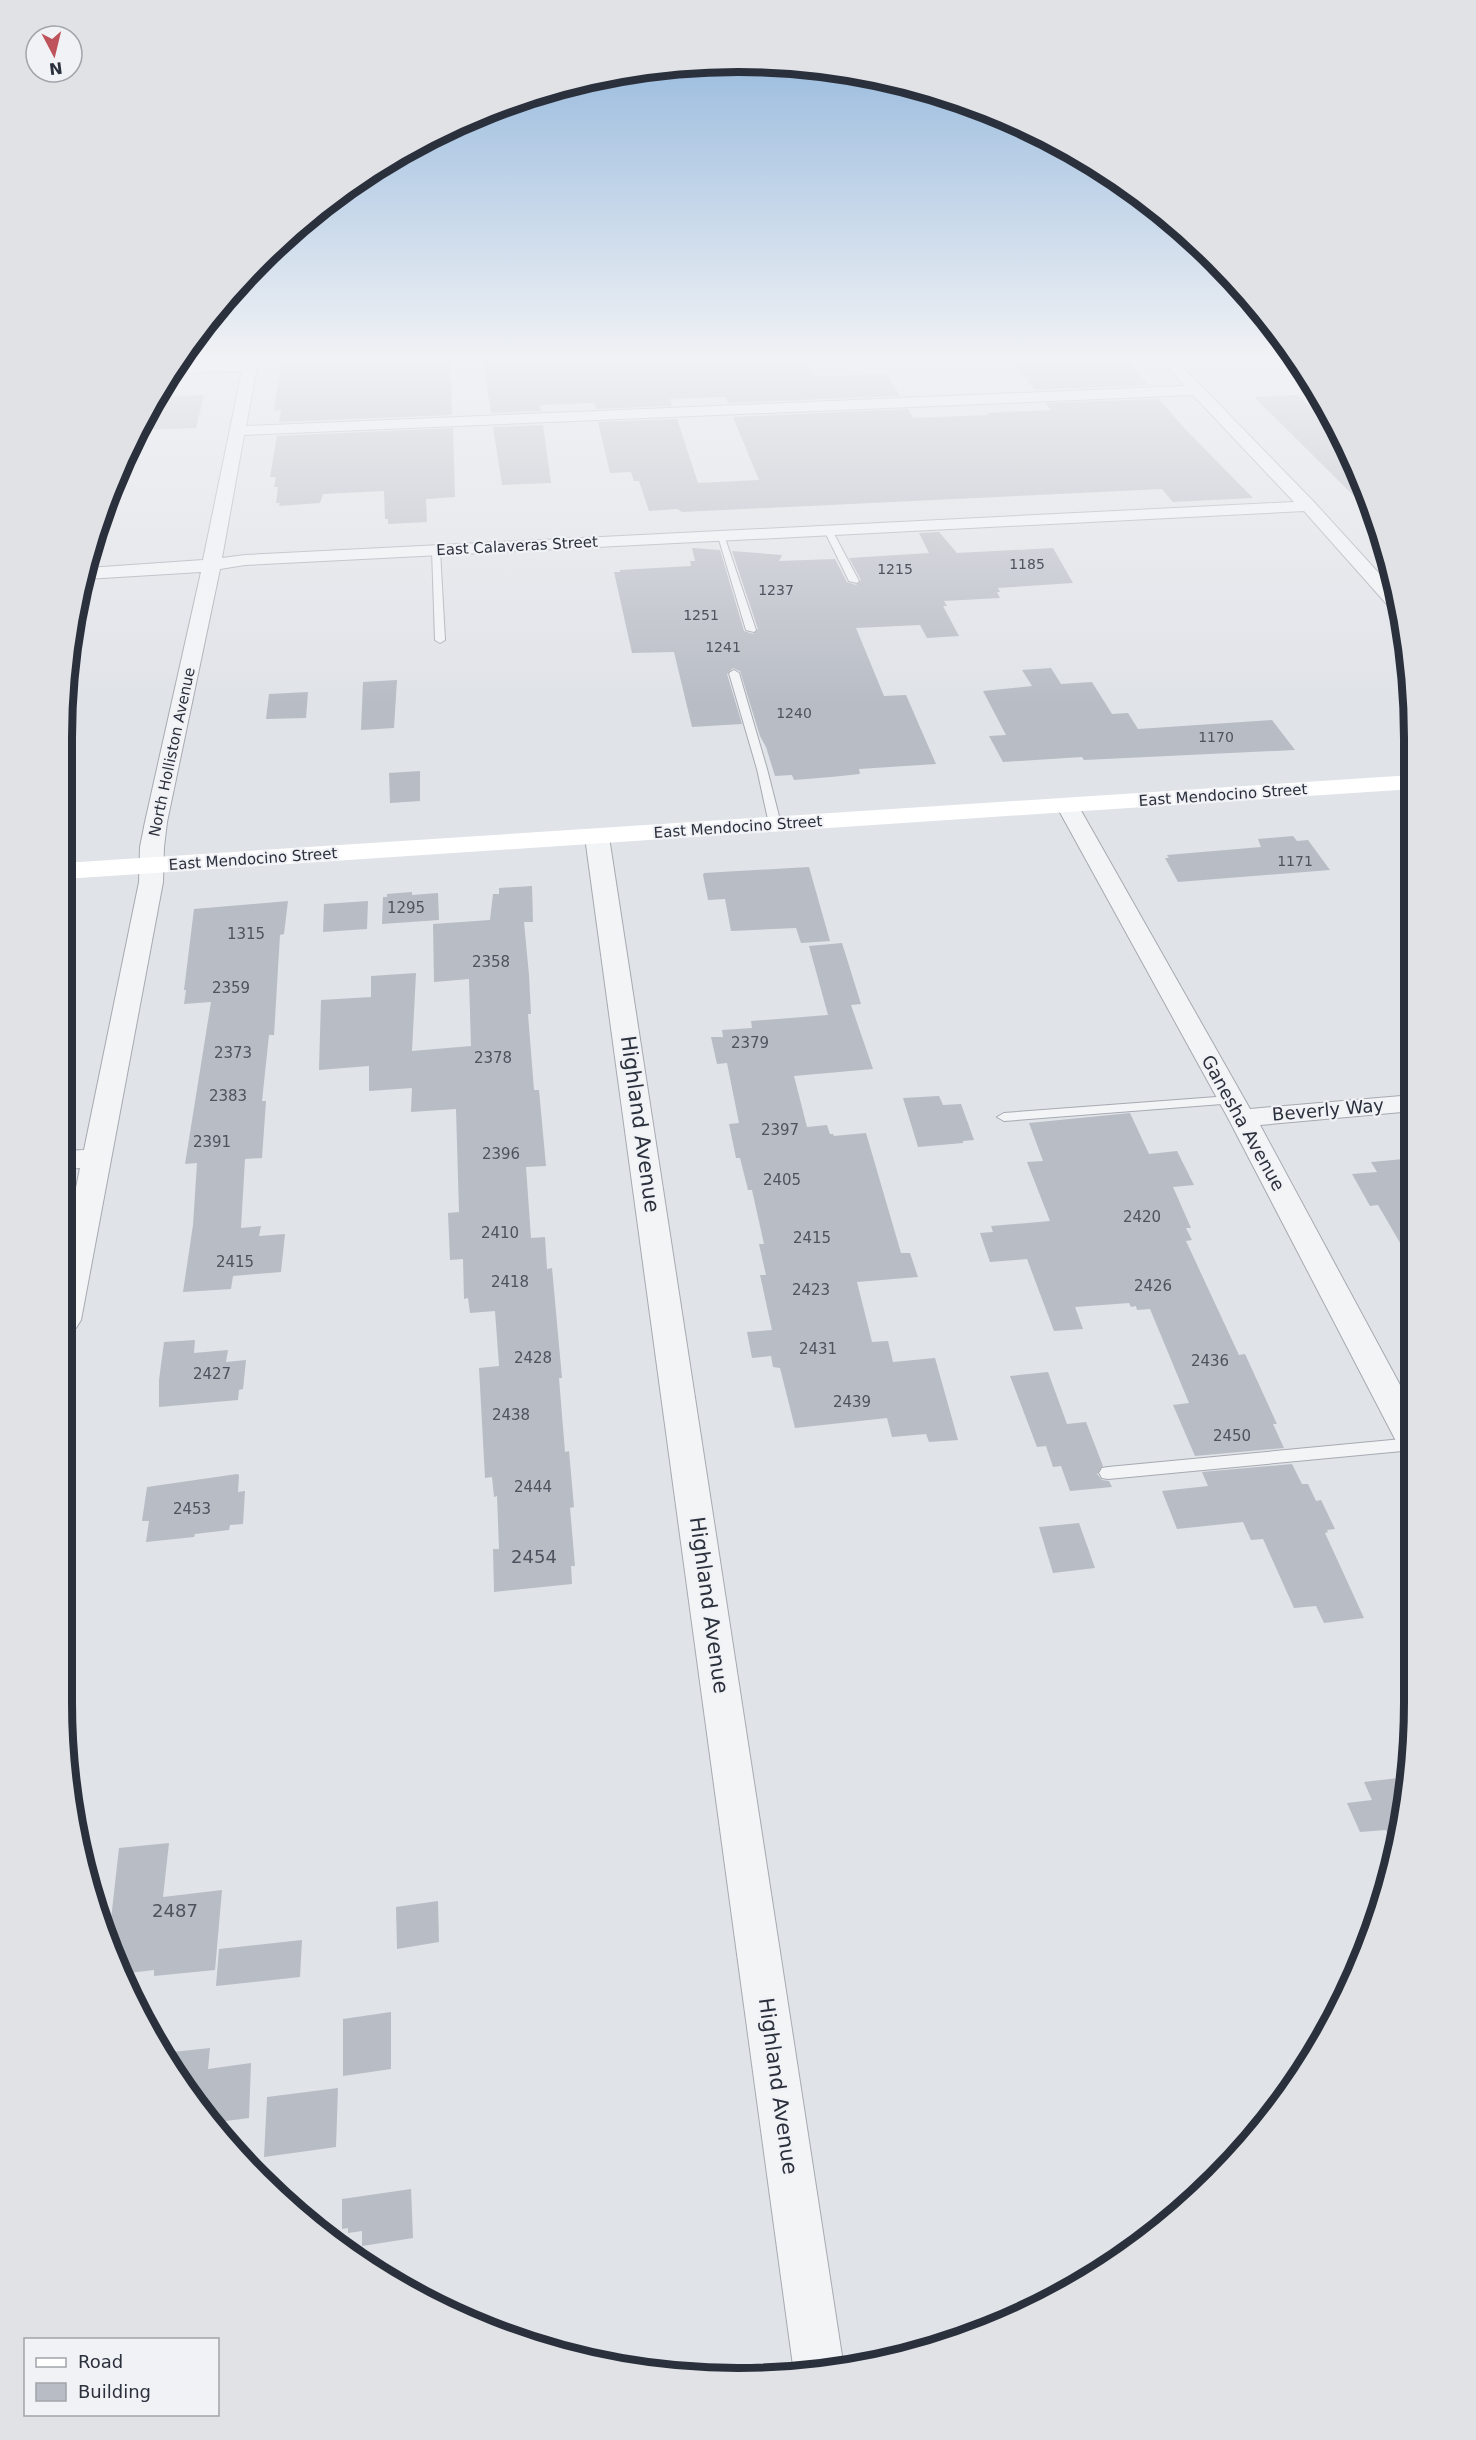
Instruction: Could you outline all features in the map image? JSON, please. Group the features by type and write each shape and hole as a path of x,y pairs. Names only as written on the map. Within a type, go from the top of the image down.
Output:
{"street":[{"name":"North Holliston Avenue","path":"72,1286 151,882 156,822 197,639 228,475"},
{"path":"1278,475 1388,594"},
{"name":"East Calaveras Street","path":"93,574 180,569 245,560 1308,506"},
{"name":"East Mendocino Street","path":"72,870 1068,807 1404,783"},
{"name":"Ganesha Avenue","path":"1068,807 1236,1109 1404,1426"},
{"name":"Highland Avenue","path":"597,837 818,2363"},
{"name":"Beverly Way","path":"1236,1109 1404,1103"},
{"path":"72,1160 98,1158"}],"lane":[{"path":"828,530 854,580"},
{"path":"720,535 751,630"},
{"path":"436,550 440,640"},
{"path":"734,673 762,769 775,824"},
{"path":"1004,1117 1236,1109"},
{"path":"1108,1473 1404,1444"}],"building":[{"path":"270,475 454,475 455,497 426,499 427,522 388,524 388,519 385,519 384,491 323,494 320,503 279,506 280,503 276,503 278,487 274,487 276,477 270,477"},
{"path":"500,475 550,475 551,483 502,485"},
{"path":"632,475 695,475 698,483 759,480 757,475 1230,475 1253,498 1173,502 1162,489 682,512 677,509 649,511 639,481 634,481"},
{"path":"1333,475 1349,475 1361,503"},
{"path":"939,532 957,553 1053,548 1073,583 998,588 1000,598 944,601 947,606 943,606 959,636 927,638 920,625 856,628 884,696 906,695 936,764 859,769 860,774 794,780 792,775 775,776 740,671 733,668 727,674 742,724 692,727 674,652 632,653 614,572 691,566 690,561 695,561 692,548 720,550 744,631 753,634 758,629 732,551 782,555 779,561 835,559 847,582 856,585 861,580 849,558 929,553 919,533"},
{"path":"1051,668 1061,684 1092,682 1112,714 1128,713 1138,729 1272,720 1295,750 1003,762 989,736 1006,735 983,691 1032,686 1022,670"},
{"path":"397,680 394,728 361,730 363,682"},
{"path":"308,692 306,718 266,719 269,694"},
{"path":"420,771 420,801 390,803 389,773"},
{"path":"1293,836 1297,841 1308,840 1330,870 1178,882 1165,858 1169,858 1167,855 1261,847 1258,839"},
{"path":"809,867 830,941 801,943 796,928 731,931 725,899 708,900 703,875 704,873"},
{"path":"532,886 533,922 524,922 531,1014 528,1014 534,1090 539,1090 546,1166 526,1167 531,1238 545,1237 547,1269 552,1268 562,1378 559,1378 565,1452 569,1451 574,1507 570,1508 575,1566 571,1566 572,1584 494,1592 493,1549 499,1549 497,1496 494,1497 492,1477 485,1478 479,1368 499,1366 495,1311 470,1313 468,1298 464,1299 463,1259 450,1260 448,1213 459,1212 456,1109 411,1112 412,1088 369,1091 369,1066 319,1070 321,1000 371,997 371,976 416,973 412,1051 471,1046 469,979 434,982 433,924 490,920 493,894 499,894 499,888"},
{"path":"412,892 412,895 438,893 439,920 382,924 383,897 387,897 387,894"},
{"path":"288,901 284,934 280,935 274,1035 269,1035 262,1101 266,1101 262,1158 245,1159 241,1228 261,1226 259,1236 285,1234 281,1272 233,1276 231,1289 183,1292 193,1225 197,1163 185,1164 211,1002 184,1004 194,909"},
{"path":"368,901 367,929 323,932 324,904"},
{"path":"842,943 861,1004 851,1005 873,1069 794,1076 807,1127 827,1125 830,1134 834,1136 866,1133 901,1253 910,1253 918,1277 857,1282 872,1342 888,1341 893,1362 935,1358 958,1440 929,1442 926,1434 892,1437 887,1418 795,1428 780,1368 773,1367 771,1356 752,1358 747,1332 772,1330 760,1275 766,1275 759,1244 764,1244 752,1190 748,1190 740,1158 736,1158 729,1124 739,1123 727,1063 717,1064 711,1037 723,1037 722,1030 752,1028 751,1021 828,1015 809,946"},
{"path":"939,1096 943,1105 961,1104 974,1140 918,1147 903,1098"},
{"path":"1130,1113 1149,1154 1177,1151 1194,1185 1173,1187 1191,1228 1186,1228 1192,1240 1186,1241 1239,1355 1245,1354 1277,1424 1273,1424 1284,1448 1195,1456 1173,1405 1189,1403 1150,1309 1137,1310 1136,1306 1131,1307 1129,1303 1075,1307 1083,1329 1054,1331 1027,1259 990,1262 980,1233 993,1232 991,1226 1050,1221 1027,1162 1043,1161 1029,1123"},
{"path":"1404,1159 1404,1250 1378,1205 1370,1206 1352,1174 1377,1172 1371,1162"},
{"path":"195,1340 194,1353 228,1350 226,1362 246,1360 243,1389 239,1390 238,1400 159,1407 159,1380 164,1342"},
{"path":"1048,1372 1067,1424 1086,1422 1103,1466 1097,1474 1102,1480 1109,1481 1112,1487 1070,1491 1061,1466 1053,1467 1046,1446 1037,1447 1010,1376"},
{"path":"1292,1464 1302,1484 1308,1484 1316,1501 1321,1500 1335,1529 1327,1530 1328,1532 1325,1533 1364,1618 1324,1623 1316,1606 1294,1608 1263,1539 1251,1540 1243,1522 1177,1529 1162,1491 1208,1486 1202,1472"},
{"path":"239,1475 238,1492 245,1491 243,1524 230,1525 229,1530 195,1534 194,1537 146,1542 149,1521 142,1521 147,1487"},
{"path":"1079,1523 1095,1568 1053,1573 1039,1527"},
{"path":"1399,1778 1390,1838 1386,1830 1360,1832 1347,1803 1372,1800 1364,1782"},
{"path":"169,1843 163,1897 222,1890 215,1970 154,1976 154,1970 130,1973 110,1925 119,1848"},
{"path":"438,1901 439,1942 397,1949 396,1907"},
{"path":"302,1940 300,1977 216,1986 219,1949"},
{"path":"391,2012 391,2069 343,2076 343,2019"},
{"path":"210,2048 208,2069 251,2063 249,2118 222,2122 172,2052"},
{"path":"338,2088 336,2147 264,2157 267,2097"},
{"path":"411,2189 413,2238 362,2246 362,2231 348,2233 348,2228 342,2229 342,2199"}]}
